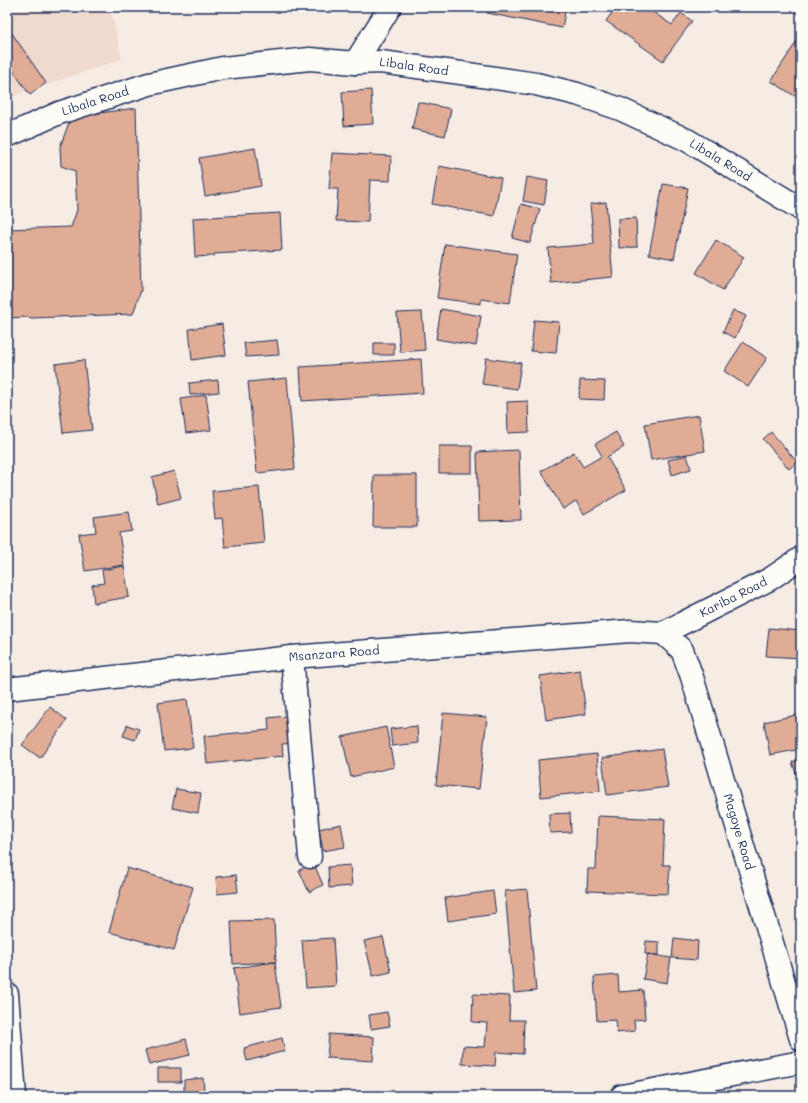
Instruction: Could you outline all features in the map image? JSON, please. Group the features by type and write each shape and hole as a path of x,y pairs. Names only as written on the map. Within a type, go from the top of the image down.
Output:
{"street":[{"path":"355,63 390,7"},
{"name":"Libala Road","path":"7,136 59,113 149,84 223,68 310,59 355,63 381,62 461,72 536,84 577,94 620,109 687,140 801,209"},
{"name":"Kariba Road","path":"663,633 770,579 801,558"},
{"name":"Msanzara Road","path":"7,689 292,657 630,631 663,633"},
{"name":"Magoye Road","path":"663,633 682,650 692,677 801,1039"},
{"path":"292,657 310,856"},
{"path":"7,994 15,1096"},
{"path":"622,1096 801,1062"}],"shaded area":[{"path":"7,7 110,7 122,59 7,98"}],"building":[{"path":"488,7 566,7 562,28 487,13"},
{"path":"616,7 656,7 653,12 672,25 681,13 692,21 663,61 606,21"},
{"path":"7,26 46,83 30,95 7,62"},
{"path":"797,41 801,44 801,100 771,81"},
{"path":"371,90 373,124 344,126 342,92"},
{"path":"418,102 451,109 445,136 412,129"},
{"path":"136,108 141,290 133,314 7,318 7,229 71,227 77,210 75,171 61,166 60,147 71,117"},
{"path":"255,148 261,186 205,196 199,158"},
{"path":"332,153 391,156 390,181 370,180 368,222 336,221 338,189 329,189"},
{"path":"439,166 501,178 494,216 432,204"},
{"path":"527,177 548,181 544,205 523,201"},
{"path":"663,184 688,188 674,259 649,254"},
{"path":"606,202 613,277 551,283 548,248 594,244 590,204"},
{"path":"521,204 540,209 530,243 512,238"},
{"path":"280,213 282,250 214,254 214,256 195,257 193,218"},
{"path":"636,218 637,247 619,248 618,219"},
{"path":"716,240 744,257 723,290 696,273"},
{"path":"445,244 517,254 510,303 481,299 481,304 437,298"},
{"path":"441,309 481,316 476,346 436,339"},
{"path":"733,310 746,316 735,338 723,332"},
{"path":"422,312 425,350 400,352 397,313"},
{"path":"534,320 559,322 556,353 531,351"},
{"path":"222,324 226,355 192,360 189,329"},
{"path":"277,340 279,355 246,357 244,343"},
{"path":"743,342 767,358 748,387 724,371"},
{"path":"374,343 394,343 394,355 374,355"},
{"path":"486,358 521,363 517,389 482,384"},
{"path":"421,359 423,393 302,401 300,367"},
{"path":"84,360 92,430 63,433 55,364"},
{"path":"287,378 295,469 257,473 248,382"},
{"path":"218,380 219,392 190,395 189,383"},
{"path":"580,380 605,381 604,400 579,399"},
{"path":"206,395 211,430 186,433 181,399"},
{"path":"528,401 529,432 508,433 507,402"},
{"path":"699,415 705,451 651,460 645,424"},
{"path":"616,432 624,447 607,457 626,490 584,514 576,501 563,509 541,471 574,452 583,467 602,456 595,444"},
{"path":"771,432 797,462 789,469 763,439"},
{"path":"439,446 472,446 472,473 439,473"},
{"path":"519,450 521,520 479,521 477,452"},
{"path":"687,455 691,469 672,475 668,460"},
{"path":"174,471 181,498 158,504 152,477"},
{"path":"374,475 417,475 417,527 373,527"},
{"path":"259,487 264,543 225,547 222,518 215,519 212,491"},
{"path":"129,512 132,531 119,533 124,565 85,571 79,534 96,532 94,517"},
{"path":"124,566 129,597 94,603 92,585 104,583 102,570"},
{"path":"769,628 801,631 801,658 766,656"},
{"path":"580,670 586,714 546,720 540,676"},
{"path":"187,699 193,748 164,751 158,703"},
{"path":"50,707 67,720 40,758 22,745"},
{"path":"443,713 487,717 479,789 436,785"},
{"path":"801,714 801,749 770,755 764,722"},
{"path":"295,715 298,743 282,744 283,756 207,764 204,736 269,730 268,718"},
{"path":"127,725 139,729 135,740 123,736"},
{"path":"417,726 418,743 392,746 390,729"},
{"path":"386,727 394,767 351,777 342,737"},
{"path":"662,749 668,787 607,795 602,758"},
{"path":"597,754 600,791 541,797 538,760"},
{"path":"801,759 801,772 796,773 792,762"},
{"path":"801,786 801,801 794,791"},
{"path":"176,789 201,793 198,813 172,808"},
{"path":"570,813 571,832 550,833 549,814"},
{"path":"598,816 665,819 663,865 670,865 668,894 587,891 588,869 596,869"},
{"path":"341,824 345,847 323,851 319,829"},
{"path":"314,864 323,885 309,892 299,870"},
{"path":"350,865 352,886 329,888 328,867"},
{"path":"127,868 193,887 174,950 109,932"},
{"path":"236,875 238,892 217,894 216,877"},
{"path":"527,889 536,991 514,993 505,891"},
{"path":"493,891 496,914 448,921 445,898"},
{"path":"274,920 276,962 233,964 231,921"},
{"path":"383,937 391,972 373,976 364,941"},
{"path":"333,938 336,986 306,988 302,940"},
{"path":"674,938 698,941 697,960 672,958"},
{"path":"646,941 659,942 659,955 645,954"},
{"path":"648,954 671,958 667,983 643,979"},
{"path":"275,962 281,1007 240,1013 234,968"},
{"path":"618,975 619,992 643,990 645,1019 634,1020 635,1031 617,1033 616,1020 597,1021 594,977"},
{"path":"473,994 510,996 509,1020 524,1020 523,1054 496,1052 495,1066 462,1064 463,1046 485,1047 487,1023 472,1022"},
{"path":"387,1012 390,1026 371,1029 369,1015"},
{"path":"329,1034 374,1037 373,1061 327,1058"},
{"path":"282,1038 285,1051 247,1061 244,1048"},
{"path":"186,1039 190,1055 149,1065 145,1050"},
{"path":"158,1068 181,1068 181,1082 158,1082"},
{"path":"203,1078 204,1091 184,1092 184,1080"}]}
